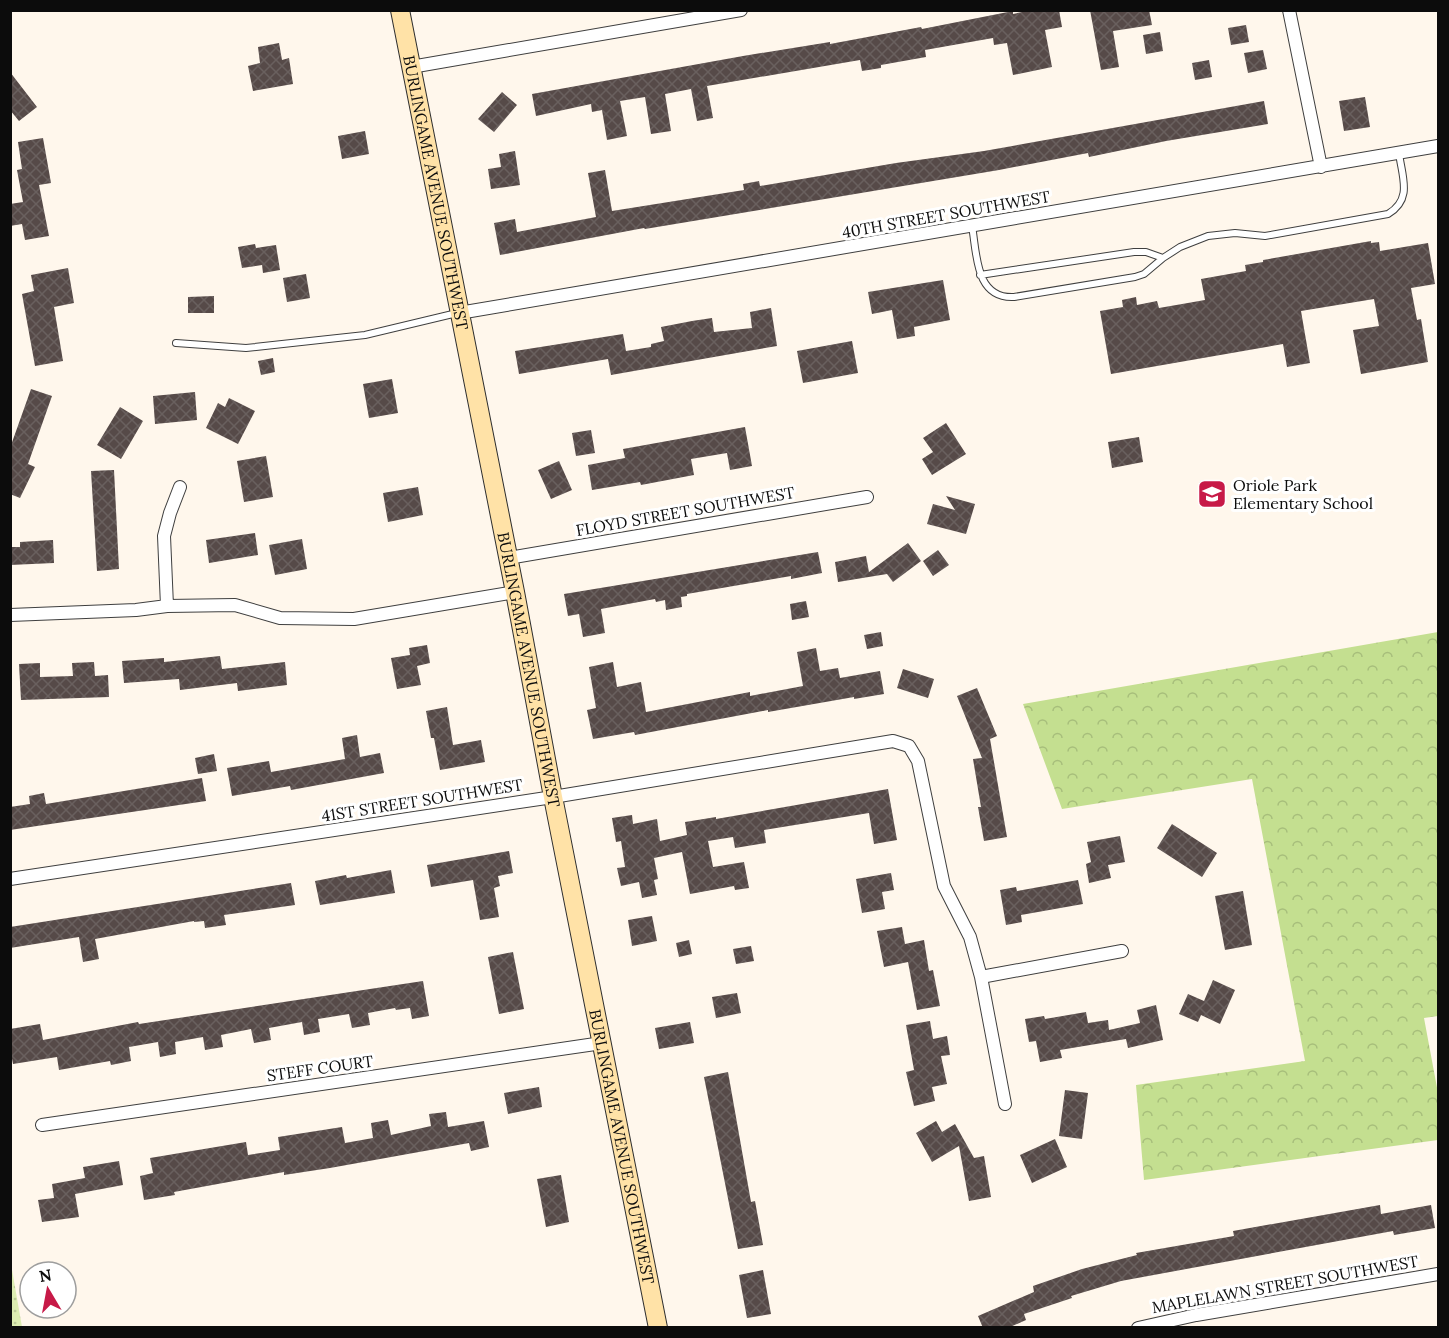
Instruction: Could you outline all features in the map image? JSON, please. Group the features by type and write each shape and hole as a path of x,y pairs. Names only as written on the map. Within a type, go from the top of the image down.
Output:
{"street":[{"name":"BURLINGAME AVENUE SOUTHWEST","path":"400,10 658,1328"},
{"path":"411,67 679,16 741,10"},
{"path":"1288,10 1321,166"},
{"name":"40TH STREET SOUTHWEST","path":"459,312 1438,146"},
{"path":"167,606 164,536 180,487"},
{"name":"FLOYD STREET SOUTHWEST","path":"508,558 867,497"},
{"path":"10,615 136,610 167,606 235,605 280,618 354,619 515,592"},
{"name":"41ST STREET SOUTHWEST","path":"10,879 553,797 893,741 909,746 918,761 944,886 970,937 981,977"},
{"path":"1005,1104 981,977 1122,951"},
{"name":"STEFF COURT","path":"42,1125 602,1043"},
{"name":"MAPLELAWN STREET SOUTHWEST","path":"1138,1328 1196,1315 1438,1274"}],"lane":[{"path":"972,226 980,274 985,285 1002,297 1135,277 1144,274 1163,258 1189,243 1216,234 1265,236 1388,214 1399,206 1404,197 1399,153"},
{"path":"980,274 1134,252 1146,252 1163,258"},
{"path":"176,343 246,348 353,337 459,312"}],"green space":[{"path":"1438,632 1438,1016 1424,1018 1438,1093 1438,1140 1144,1180 1136,1085 1305,1061 1252,779 1062,809 1023,704"},
{"path":"11,1264 18,1304 18,1320 21,1320 22,1327 11,1327"}],"building":[{"path":"1031,10 1059,10 1062,27 1045,30 1052,67 1013,75 1007,43 994,45 993,38 925,50 926,57 881,65 881,68 862,71 860,60 707,86 713,118 697,121 691,89 665,94 671,131 651,134 645,97 620,101 627,136 607,140 602,110 592,112 591,104 536,116 532,94 743,56 830,42 830,44 1013,11 1013,14"},
{"path":"1090,10 1149,10 1152,25 1113,31 1119,67 1101,70"},
{"path":"1246,25 1249,42 1231,45 1228,28"},
{"path":"1160,32 1163,51 1146,54 1143,35"},
{"path":"279,43 282,60 289,58 293,84 253,91 248,66 260,63 258,47"},
{"path":"1263,50 1267,69 1248,73 1244,53"},
{"path":"1209,60 1212,77 1195,80 1192,63"},
{"path":"10,72 37,107 19,121 10,110"},
{"path":"502,92 517,105 494,132 478,119"},
{"path":"1365,97 1370,127 1344,131 1339,101"},
{"path":"1264,101 1268,124 1089,157 1088,153 999,170 644,228 500,255 494,223 515,219 517,232 596,217 588,173 605,170 612,211 744,190 743,184 759,181 760,186 984,151"},
{"path":"365,131 369,154 342,159 338,136"},
{"path":"43,138 51,183 39,185 49,236 25,240 22,224 10,226 10,204 23,202 17,170 22,169 18,142"},
{"path":"515,151 520,185 491,189 488,169 501,167 499,154"},
{"path":"1371,241 1371,243 1379,242 1380,251 1428,243 1435,284 1411,288 1417,320 1421,319 1428,362 1361,374 1353,330 1379,326 1374,299 1301,311 1310,363 1287,367 1283,344 1111,374 1100,311 1123,307 1122,300 1136,297 1137,305 1157,301 1159,308 1205,300 1201,279 1246,271 1245,265 1263,262 1263,260"},
{"path":"255,244 256,248 276,245 280,270 263,273 262,265 242,268 238,247"},
{"path":"68,268 74,303 54,307 63,361 35,366 22,294 34,291 31,275"},
{"path":"306,274 310,298 287,302 283,278"},
{"path":"943,280 950,320 914,327 915,336 897,339 892,310 872,314 868,292"},
{"path":"214,296 214,313 188,313 188,297"},
{"path":"771,308 777,346 611,375 608,359 519,374 515,351 623,334 626,351 651,347 651,344 664,341 661,327 712,318 714,332 752,328 750,312"},
{"path":"852,341 858,373 803,383 797,351"},
{"path":"273,358 275,372 261,375 258,361"},
{"path":"392,379 398,413 369,418 363,384"},
{"path":"31,389 52,396 28,464 35,467 20,498 10,494 10,448"},
{"path":"195,392 197,420 155,424 153,396"},
{"path":"229,398 255,411 238,444 206,428 218,403 225,407"},
{"path":"120,407 143,421 121,459 97,445"},
{"path":"946,423 966,454 932,475 922,459 933,452 923,438"},
{"path":"745,427 752,466 730,470 727,453 691,459 694,475 641,485 640,482 592,490 588,465 625,458 623,449"},
{"path":"591,430 595,453 576,456 572,433"},
{"path":"1139,437 1143,462 1112,468 1108,442"},
{"path":"266,456 273,497 244,502 237,461"},
{"path":"559,461 572,490 551,499 538,470"},
{"path":"114,470 119,569 97,571 91,471"},
{"path":"418,487 423,515 388,522 383,493"},
{"path":"946,496 975,504 966,534 927,524 933,504 955,510"},
{"path":"255,533 258,555 209,563 206,540"},
{"path":"302,539 307,569 275,575 269,545"},
{"path":"53,540 54,563 10,565 10,547 20,547 20,542"},
{"path":"908,543 921,561 893,582 887,574 838,582 835,562 866,556 869,572"},
{"path":"938,550 949,565 933,576 923,561"},
{"path":"818,552 822,573 791,579 791,576 687,594 681,597 682,607 666,610 665,600 656,602 655,599 601,609 605,633 583,637 579,614 568,616 564,594"},
{"path":"806,601 809,617 792,620 790,604"},
{"path":"881,632 883,646 867,649 864,635"},
{"path":"427,645 430,663 417,666 421,685 397,689 391,658 410,655 409,648"},
{"path":"816,648 820,671 838,668 840,678 880,671 884,694 768,712 768,710 635,735 634,732 593,739 587,710 596,708 589,667 613,662 617,687 641,682 646,712 750,692 750,696 803,686 797,652"},
{"path":"220,656 222,669 285,662 287,685 238,691 237,683 180,690 179,679 124,683 122,661 164,658 164,662"},
{"path":"94,662 95,676 108,675 109,697 21,700 19,664 40,663 40,677 73,676 72,663"},
{"path":"903,669 934,679 928,698 897,688"},
{"path":"977,688 997,736 990,739 1007,837 984,841 973,759 982,758 957,696"},
{"path":"447,707 453,745 481,740 485,762 440,770 426,711"},
{"path":"357,735 360,757 380,753 384,773 291,790 290,786 232,796 227,768 269,761 271,772 345,759 342,738"},
{"path":"214,754 217,771 198,774 195,758"},
{"path":"202,778 206,801 10,830 10,807 30,804 29,796 44,793 46,804"},
{"path":"888,789 897,840 874,844 869,813 764,830 766,843 735,848 733,837 708,841 713,867 744,862 749,888 735,890 734,886 690,894 682,852 654,858 658,879 654,880 657,895 642,898 639,882 621,886 617,868 625,867 621,841 616,842 612,818 632,815 633,824 657,819 660,841 687,835 685,822 716,817 716,819"},
{"path":"1172,824 1217,853 1202,877 1157,848"},
{"path":"1120,836 1125,862 1108,865 1111,878 1089,883 1086,864 1091,862 1087,842"},
{"path":"509,851 513,873 498,876 500,886 494,888 499,917 480,920 473,880 431,887 427,865"},
{"path":"391,870 395,893 320,905 315,881"},
{"path":"891,873 894,890 882,892 885,909 862,913 856,879"},
{"path":"1078,880 1083,904 1021,915 1022,922 1006,925 1000,890 1016,887 1017,891"},
{"path":"291,883 295,905 224,915 226,925 205,928 204,921 194,921 95,939 99,959 83,962 79,937 10,948 10,927"},
{"path":"1243,891 1252,945 1225,950 1215,896"},
{"path":"652,916 657,941 632,946 628,920"},
{"path":"902,927 905,944 924,940 929,971 933,970 940,1006 917,1010 908,962 884,967 877,931"},
{"path":"689,940 692,954 679,957 676,943"},
{"path":"751,946 754,961 736,964 733,949"},
{"path":"513,952 524,1009 499,1014 488,957"},
{"path":"1213,980 1235,990 1220,1024 1201,1015 1198,1022 1179,1014 1188,994 1204,1001"},
{"path":"423,981 429,1016 412,1019 410,1008 396,1010 395,1008 368,1013 370,1025 352,1028 349,1014 318,1019 320,1032 304,1035 302,1022 269,1028 271,1040 254,1043 251,1029 221,1035 223,1047 205,1050 203,1037 175,1042 176,1054 160,1057 158,1042 129,1047 131,1061 111,1065 110,1061 59,1070 57,1057 13,1064 10,1048 10,1029 40,1024 43,1040 138,1022 139,1024"},
{"path":"737,993 741,1013 716,1018 712,997"},
{"path":"1156,1005 1163,1040 1128,1048 1126,1039 1060,1050 1062,1058 1040,1062 1036,1041 1029,1042 1025,1019 1044,1016 1045,1019 1086,1012 1088,1023 1108,1020 1109,1030 1140,1023 1137,1010"},
{"path":"930,1021 933,1039 947,1036 950,1055 941,1056 947,1084 932,1087 935,1101 914,1106 906,1072 914,1070 906,1025"},
{"path":"690,1022 694,1043 659,1049 655,1028"},
{"path":"728,1072 751,1202 755,1201 763,1245 738,1249 704,1077"},
{"path":"539,1087 542,1107 508,1114 504,1093"},
{"path":"1065,1090 1088,1093 1082,1139 1059,1136"},
{"path":"446,1112 448,1127 484,1121 489,1147 471,1151 469,1143 330,1168 284,1175 284,1172 174,1192 175,1195 144,1200 140,1176 153,1173 150,1158 246,1142 248,1155 280,1150 278,1137 342,1127 345,1143 373,1138 371,1123 388,1120 391,1135 431,1126 429,1114"},
{"path":"936,1121 942,1132 955,1124 974,1158 984,1156 991,1197 969,1201 959,1146 932,1162 916,1133"},
{"path":"1055,1139 1067,1167 1032,1183 1020,1155"},
{"path":"119,1161 123,1185 75,1194 79,1217 42,1222 38,1200 54,1198 52,1184 85,1178 83,1167"},
{"path":"561,1175 569,1222 546,1227 537,1179"},
{"path":"1380,1205 1381,1214 1431,1205 1435,1228 1394,1235 1393,1231 1121,1281 1071,1296 1072,1298 1024,1314 1026,1320 1008,1328 983,1328 978,1316 1034,1292 1033,1286 1082,1269 1137,1255 1136,1253 1234,1236 1233,1231"},
{"path":"763,1270 771,1314 747,1318 739,1275"}],"place":[{"name":"Oriole Park Elementary School","path":"1212,494"}]}
